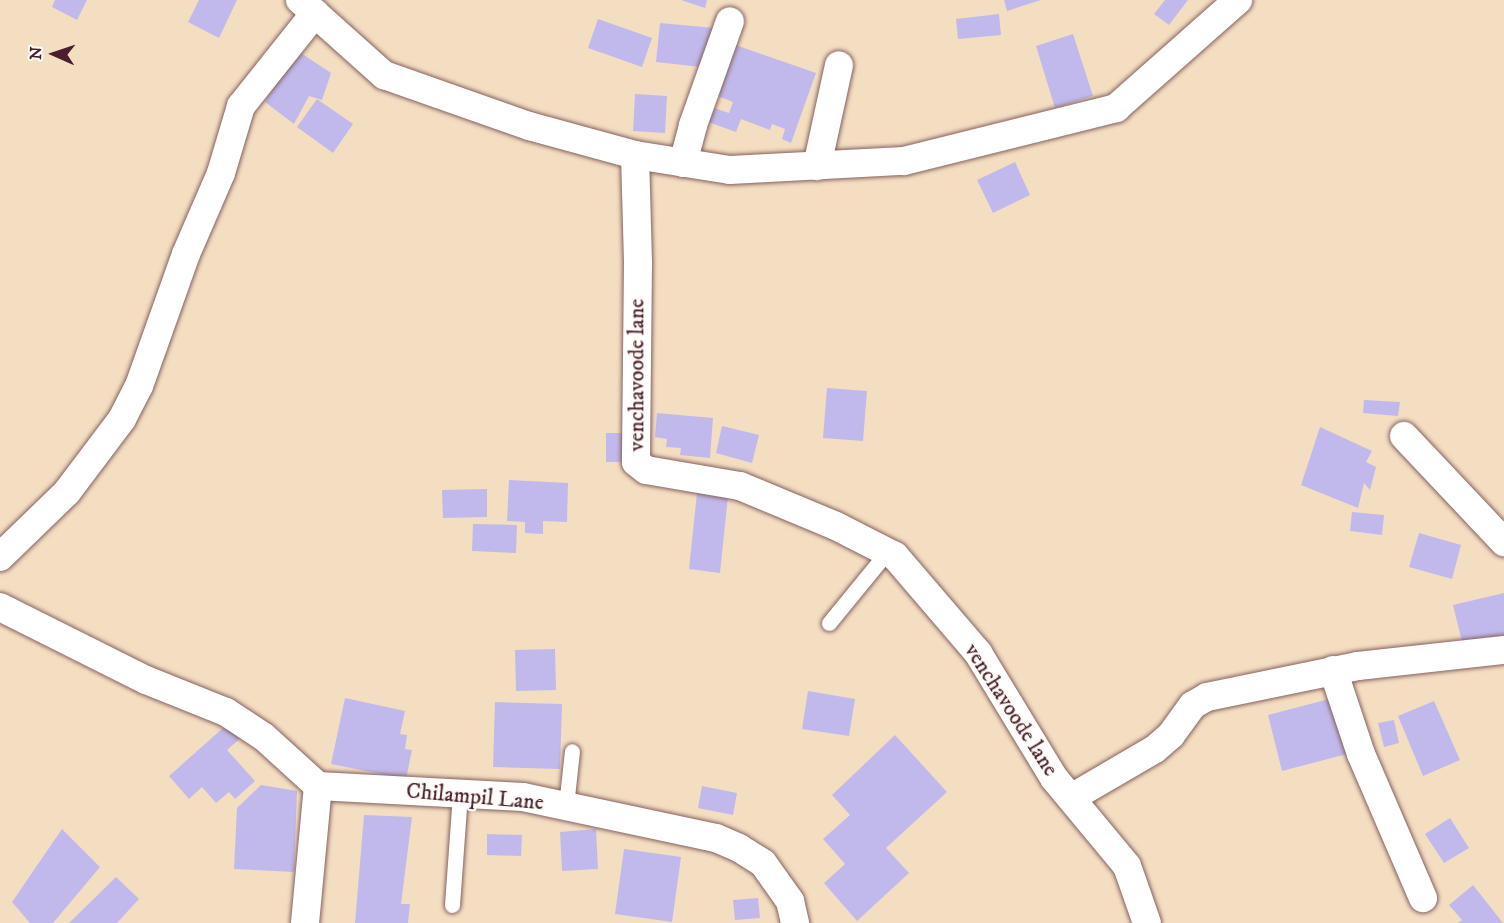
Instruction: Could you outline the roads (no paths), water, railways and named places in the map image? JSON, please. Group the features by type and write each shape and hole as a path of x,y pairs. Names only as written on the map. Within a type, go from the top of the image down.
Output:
{"street":[{"path":"0,557 67,492 122,418 139,386 186,254 221,173 241,106 308,7 384,75 529,126 635,154 730,170 904,161 1116,108 1238,0"},
{"path":"683,162 693,124 730,21"},
{"path":"818,166 839,65"},
{"name":"venchavoode lane","path":"635,154 638,263 636,462 646,470 740,486 836,526 895,556 978,653 1054,778 1127,866 1147,923"},
{"path":"1404,436 1504,542"},
{"path":"0,607 146,680 226,712 264,737 318,786 305,923"},
{"path":"1071,798 1155,749 1172,735 1184,716 1199,700 1333,670 1504,650"},
{"path":"1333,670 1361,754 1423,898"},
{"name":"Chilampil Lane","path":"318,786 523,797 716,838 740,848 763,863 790,901 795,923"}],"lane":[{"path":"829,623 887,552"},
{"path":"566,806 572,751"},
{"path":"452,904 460,793"}]}
